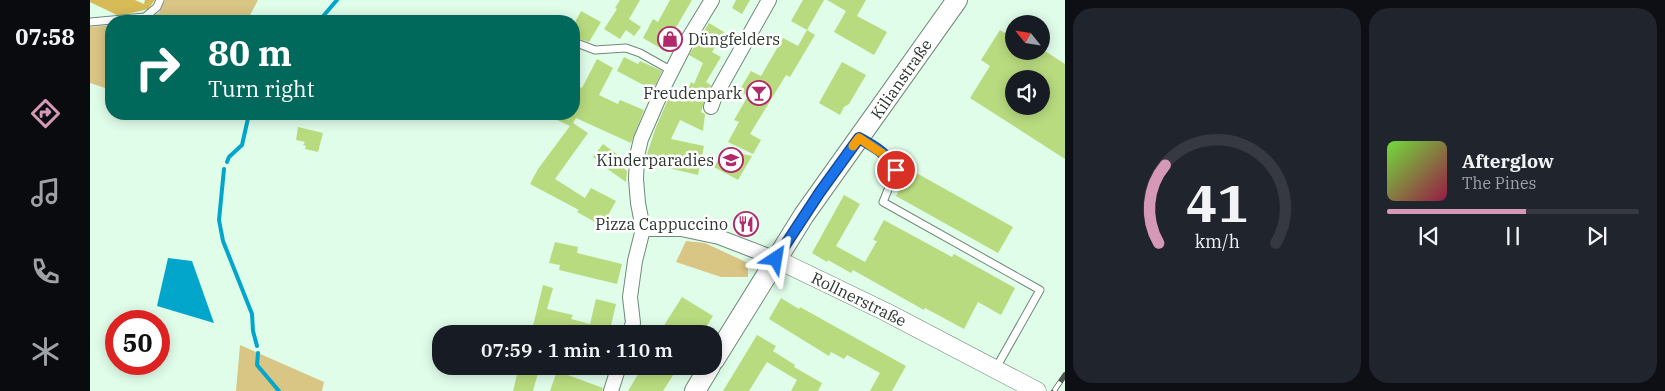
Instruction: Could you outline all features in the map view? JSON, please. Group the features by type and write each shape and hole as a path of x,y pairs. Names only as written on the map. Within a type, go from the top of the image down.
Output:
{"main road":[{"name":"Kilianstraße","path":"722,347 820,192 957,0"},
{"path":"695,391 705,375"}],"street":[{"path":"632,325 630,298 643,229 636,180 637,156 641,139 687,41 712,0"},
{"path":"711,107 715,96 769,0"},
{"name":"Rollnerstraße","path":"643,229 681,229 719,237 776,259 840,289 1036,391"},
{"path":"612,391 616,375"}],"lane":[{"path":"145,15 157,7 160,0"},
{"path":"90,22 105,20"},
{"path":"580,44 595,50 626,48 640,53 672,71"},
{"path":"859,138 890,158 896,170 882,202 1040,290 996,369"}],"shaded area":[{"path":"90,0 135,0 144,4 145,0 155,0 148,9 123,15 117,15 90,2"},
{"path":"165,0 258,0 250,15 153,15 159,13"},
{"path":"105,26 105,88 90,83 90,27"},
{"path":"686,241 705,243 748,263 748,277 721,277 676,262"},
{"path":"240,345 324,382 322,391 236,391"}],"water":[{"path":"168,258 192,261 214,323 157,306"}],"building":[{"path":"620,0 640,0 629,19 641,27 634,36 626,30 620,39 604,29 617,9 615,8"},
{"path":"670,0 692,0 674,31 678,33 667,52 643,38 653,19 658,22"},
{"path":"736,0 750,0 742,14 732,8"},
{"path":"803,0 824,0 807,30 791,21"},
{"path":"827,0 866,0 857,16 887,32 874,55 834,32 846,11"},
{"path":"581,11 601,22 589,42 580,39 579,15"},
{"path":"709,23 724,32 712,52 721,57 706,82 711,85 701,112 705,114 703,131 680,120 671,139 704,146 698,175 660,166 660,164 646,159 646,157 656,127 673,88 686,94 691,82 694,84 703,63 689,55"},
{"path":"807,30 815,35 790,77 786,75 750,134 761,140 753,154 728,142 739,122 734,120 748,96 739,91 751,71 761,76 783,38 798,46"},
{"path":"1000,30 1005,33 1005,60 1050,60 1050,54 1065,64 1065,159 970,98 990,66 981,60"},
{"path":"624,57 638,64 640,61 662,71 653,90 617,71"},
{"path":"597,59 613,68 599,95 618,104 620,100 644,110 631,143 580,120 580,87 582,88"},
{"path":"842,62 866,75 849,104 844,107 840,115 819,103"},
{"path":"557,120 575,120 573,123 588,133 555,179 585,198 591,188 616,201 602,226 577,212 579,210 530,184 538,169 570,126"},
{"path":"298,127 323,133 318,152 305,149 306,146 303,145 305,142 296,140"},
{"path":"603,144 625,160 621,166 627,171 626,182 593,157"},
{"path":"724,150 752,156 738,180 714,167"},
{"path":"911,170 1013,227 998,253 896,196"},
{"path":"844,195 860,204 836,246 865,262 877,241 873,240 884,220 952,257 954,254 1015,288 1001,315 978,302 964,329 925,308 924,310 853,270 851,273 812,253"},
{"path":"739,214 756,219 752,232 735,227"},
{"path":"555,242 578,247 577,253 622,264 617,284 559,270 560,265 549,263"},
{"path":"543,285 553,288 547,309 573,315 571,319 590,324 596,299 616,304 611,325 533,325"},
{"path":"682,297 713,316 708,325 664,325"},
{"path":"781,298 906,366 892,391 870,391 880,373 847,355 844,359 831,352 829,356 769,319"},
{"path":"757,335 776,346 773,351 795,365 794,367 822,383 818,391 791,391 797,380 767,362 749,391 723,391"},
{"path":"517,375 537,375 533,391 513,391"},
{"path":"556,375 568,375 603,388 602,391 550,391"},
{"path":"638,375 673,375 663,391 628,391"}],"waterway":[{"path":"324,15 337,0"},
{"path":"227,162 229,157 242,145 248,120"},
{"path":"224,169 219,220 223,241 252,314 253,331 257,346"},
{"path":"258,353 257,365 279,391"}],"railway":[{"path":"1054,391 1065,375"}],"slow traffic":[{"path":"853,146 859,138 883,154"}],"place":[{"name":"Düngfelders","path":"670,39"},
{"name":"Freudenpark","path":"759,93"},
{"name":"Kinderparadies","path":"731,160"},
{"name":"Pizza Cappuccino","path":"746,224"}],"route":[{"path":"776,259 804,215 859,138 890,158 896,170"}]}
